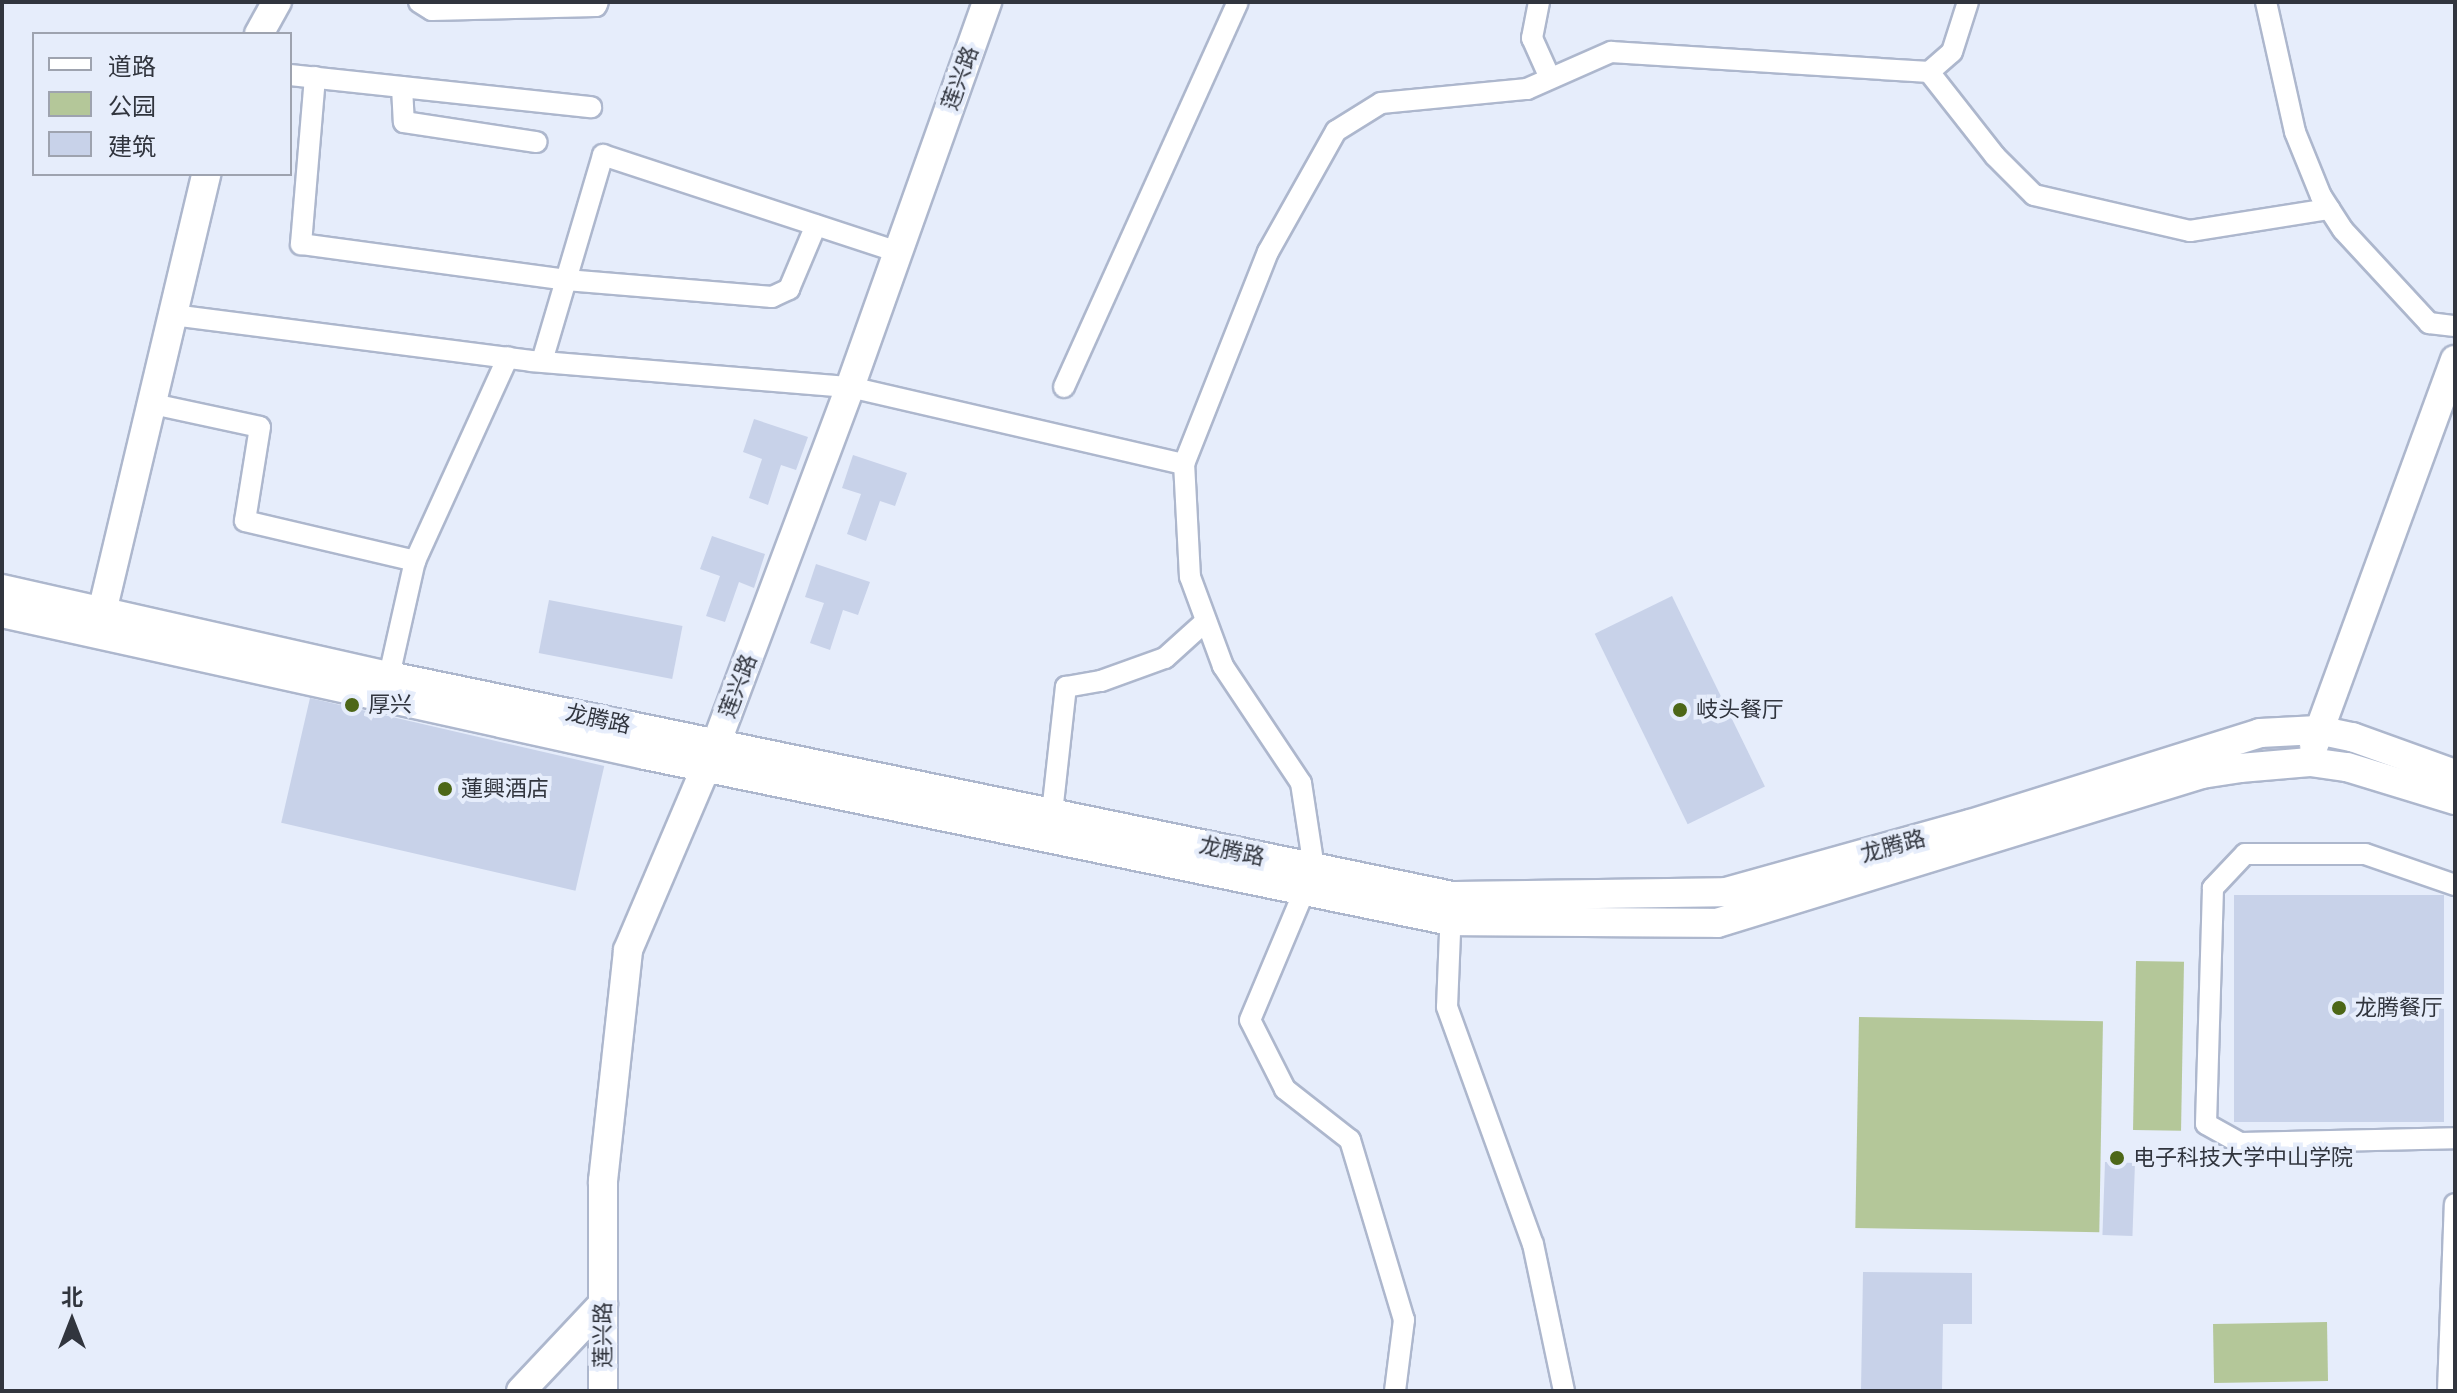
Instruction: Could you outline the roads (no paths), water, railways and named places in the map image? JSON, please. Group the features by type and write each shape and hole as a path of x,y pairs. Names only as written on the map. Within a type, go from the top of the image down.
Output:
{"street":[{"path":"260,32 277,2"},
{"path":"419,2 432,10 595,3"},
{"name":"莲兴路","path":"603,1391 603,1181 628,950 711,756 850,387 987,2"},
{"path":"1064,387 1238,2"},
{"path":"1539,2 1532,38 1550,78"},
{"path":"1395,1391 1404,1320 1350,1140 1285,1089 1250,1020 1309,879 1301,783 1223,666 1190,577 1184,464 1268,252 1336,131 1381,103 1527,89 1611,52 1929,72 1952,52 1968,2"},
{"path":"2266,2 2295,132 2329,209 2343,230 2429,323 2455,326"},
{"path":"1929,72 1995,156 2034,195 2190,231 2329,209"},
{"path":"292,75 591,107"},
{"path":"315,77 301,244 566,280 772,297 789,289 816,225"},
{"path":"402,87 404,122 537,142"},
{"path":"542,361 603,155 898,252"},
{"path":"97,623 153,404 206,176"},
{"path":"173,315 542,361 850,387 1184,464"},
{"path":"389,676 415,561 508,357"},
{"path":"2310,762 2318,730 2455,360"},
{"path":"153,404 260,427 245,521 415,561"},
{"name":"龙腾路","path":"2,589 97,623 711,756 1452,908 1717,923 2202,774 2310,762 2347,767 2455,800"},
{"name":"龙腾路","path":"2,613 97,623 389,676 711,756 1052,813 1309,879"},
{"path":"1052,813 1066,687 1101,681 1165,658 1206,621"},
{"name":"龙腾路","path":"1452,908 1726,892 1970,824 2260,733 2318,730 2352,737 2455,774"},
{"path":"2455,885 2365,854 2245,854 2213,888 2206,1124 2240,1143 2455,1138"},
{"path":"1452,908 1447,1007 1533,1244 1564,1391"},
{"path":"2448,1391 2455,1204"},
{"path":"521,1391 603,1304"}],"place":[{"name":"厚兴","path":"352,705"},
{"name":"岐头餐厅","path":"1680,710"},
{"name":"蓮興酒店","path":"445,789"},
{"name":"龙腾餐厅","path":"2339,1008"},
{"name":"电子科技大学中山学院","path":"2117,1158"}]}
